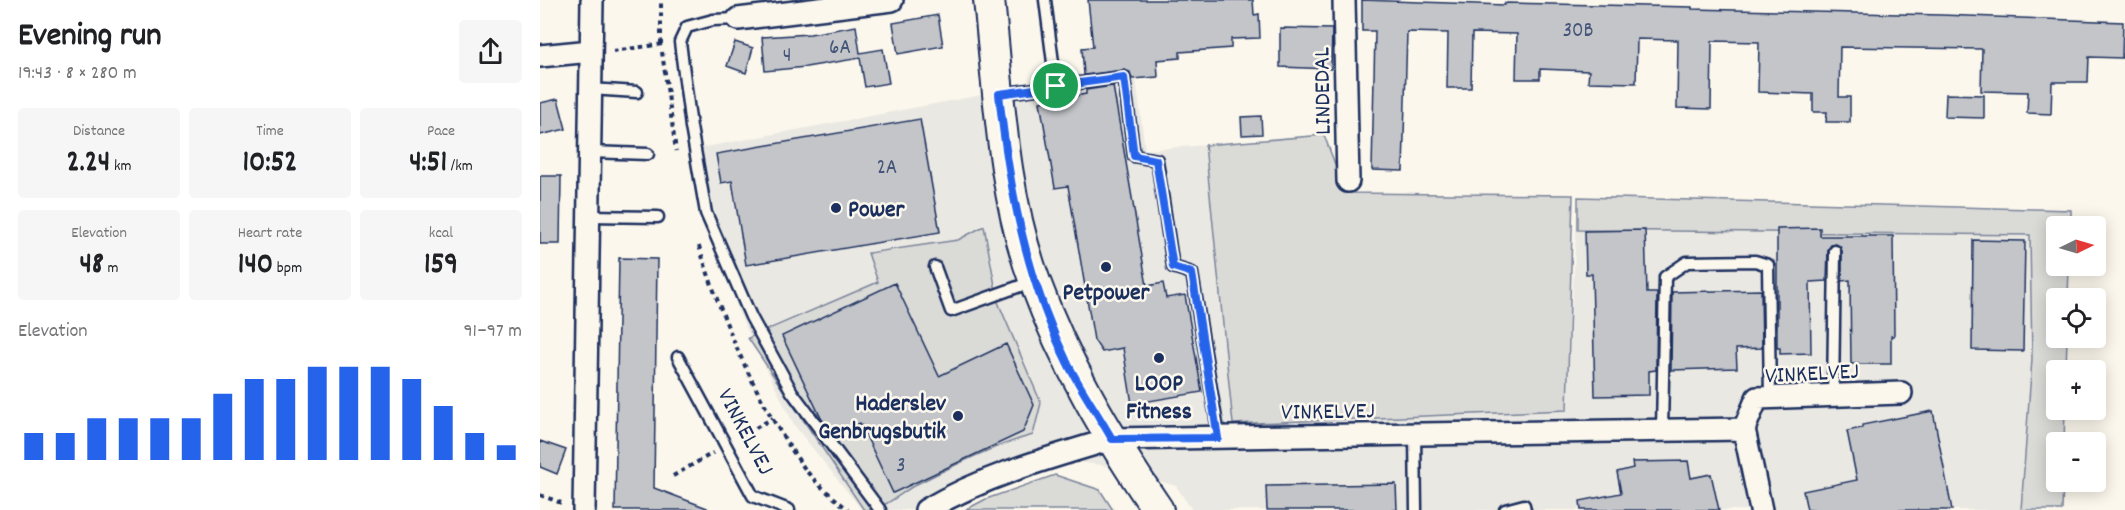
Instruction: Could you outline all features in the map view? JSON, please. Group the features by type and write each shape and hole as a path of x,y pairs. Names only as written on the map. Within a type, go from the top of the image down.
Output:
{"street":[{"path":"576,508 588,216 592,0"},
{"path":"738,19 892,0"},
{"path":"989,0 1014,205 1034,281 1068,364 1112,439 1158,510"},
{"name":"LINDEDAL","path":"1344,0 1348,181"},
{"path":"540,56 591,51"},
{"name":"VINKELVEJ","path":"926,510 955,493 1028,464 1112,439 1744,429 1757,398 1901,393"},
{"path":"1744,429 1761,510"}],"lane":[{"path":"1045,0 1056,86"},
{"path":"738,19 713,20 687,27 680,42 691,127 706,213 751,317 792,392 880,510"},
{"path":"999,94 1124,77 1134,156 1156,160 1173,267 1192,273 1218,438"},
{"path":"590,89 636,92"},
{"path":"589,152 648,154"},
{"path":"588,216 658,217"},
{"path":"1833,396 1835,251"},
{"path":"1662,430 1665,276 1688,262 1755,261 1768,266 1770,398"},
{"path":"935,267 951,310 1034,281"},
{"name":"VINKELVEJ","path":"678,357 753,496 789,510"},
{"path":"1415,434 1416,510"},
{"path":"1505,510 1524,505 1526,510"}],"path":[{"path":"540,495 576,508"}],"shaded area":[{"path":"1135,69 1145,150 1205,145 1233,424 1566,409 1578,197 1578,230 2030,235 2032,359 2021,510 1192,510 1176,486 1108,466 1077,462 925,510 862,510 794,425 737,309 700,148 1024,87"},
{"path":"1324,135 1346,193 1573,195 1567,410 1233,424 1205,145"},
{"path":"1578,197 2071,210 2071,216 2046,216 2046,276 2069,276 2068,288 2046,288 2046,348 2067,348 2066,360 2046,360 2046,420 2065,420 2064,432 2046,432 2046,492 2063,492 2062,510 2021,510 2032,359 2030,235 1578,230"},
{"path":"984,226 998,302 1041,403 1033,435 974,456 917,484 885,504 864,510 748,338 878,282 868,253 958,240"},
{"path":"1055,475 1100,490 1113,510 965,510 986,499"}],"building":[{"path":"1088,0 1253,0 1254,15 1259,14 1260,38 1231,39 1231,48 1180,52 1180,58 1157,60 1158,77 1132,79 1130,72 1124,70 1084,75 1082,48 1093,47"},
{"path":"1362,0 1505,5 1505,3 1692,7 1692,9 2123,22 2122,58 2089,57 2088,82 2052,82 2051,114 2027,113 2028,92 1981,91 1982,49 1840,47 1839,97 1850,97 1850,122 1826,122 1827,112 1813,112 1813,94 1758,92 1759,42 1712,41 1711,109 1677,108 1678,40 1637,39 1636,83 1588,82 1589,71 1540,69 1540,79 1516,79 1517,34 1472,33 1471,88 1447,88 1448,33 1407,32 1403,171 1372,170 1375,31 1362,31"},
{"path":"938,15 943,46 898,54 893,23"},
{"path":"856,26 860,53 883,49 889,83 865,87 860,58 765,71 762,37 810,34"},
{"path":"1280,28 1332,29 1331,69 1280,67"},
{"path":"735,42 753,48 746,73 727,66"},
{"path":"1113,86 1147,286 1163,283 1166,298 1185,295 1202,392 1132,404 1123,348 1102,352 1094,340 1068,186 1055,188 1040,102 1086,94 1086,90"},
{"path":"1946,94 1984,95 1984,118 1945,117"},
{"path":"558,99 566,129 540,135 540,103"},
{"path":"1261,116 1262,134 1242,135 1241,117"},
{"name":"Power","path":"920,119 940,232 746,265 732,181 721,183 716,154"},
{"path":"540,176 561,176 560,244 540,244"},
{"path":"1820,228 1820,236 1893,236 1894,336 1891,336 1891,364 1851,364 1850,280 1842,281 1842,251 1836,244 1831,245 1828,250 1827,281 1810,282 1811,353 1780,354 1780,348 1777,348 1777,229"},
{"path":"1645,230 1647,293 1657,293 1656,370 1649,371 1649,395 1595,396 1592,274 1586,274 1585,231"},
{"path":"1973,240 2025,241 2023,351 1972,350"},
{"path":"619,258 657,259 654,488 707,508 706,510 615,510"},
{"path":"895,283 939,376 1006,344 1034,405 1023,432 893,493 860,423 834,436 821,418 782,336"},
{"path":"1761,290 1762,348 1736,349 1737,368 1671,370 1672,292"},
{"path":"1933,411 1952,510 1807,510 1803,491 1857,480 1847,431 1862,428 1862,425"},
{"path":"540,441 566,450 557,474 540,467"},
{"path":"1688,461 1691,478 1711,474 1719,510 1581,510 1580,501 1621,493 1617,472 1633,468 1632,462"},
{"path":"1396,484 1397,510 1267,510 1266,486"}],"place":[{"name":"Power","path":"836,208"},
{"name":"Petpower","path":"1106,267"},
{"name":"LOOP Fitness","path":"1159,358"},
{"name":"Haderslev Genbrugsbutik","path":"958,416"}],"route":[{"path":"1124,77 1134,156 1156,160 1173,267 1192,273 1218,438 1112,439 1068,364 1034,281 1014,205 999,94 1056,86 1124,77"}]}
